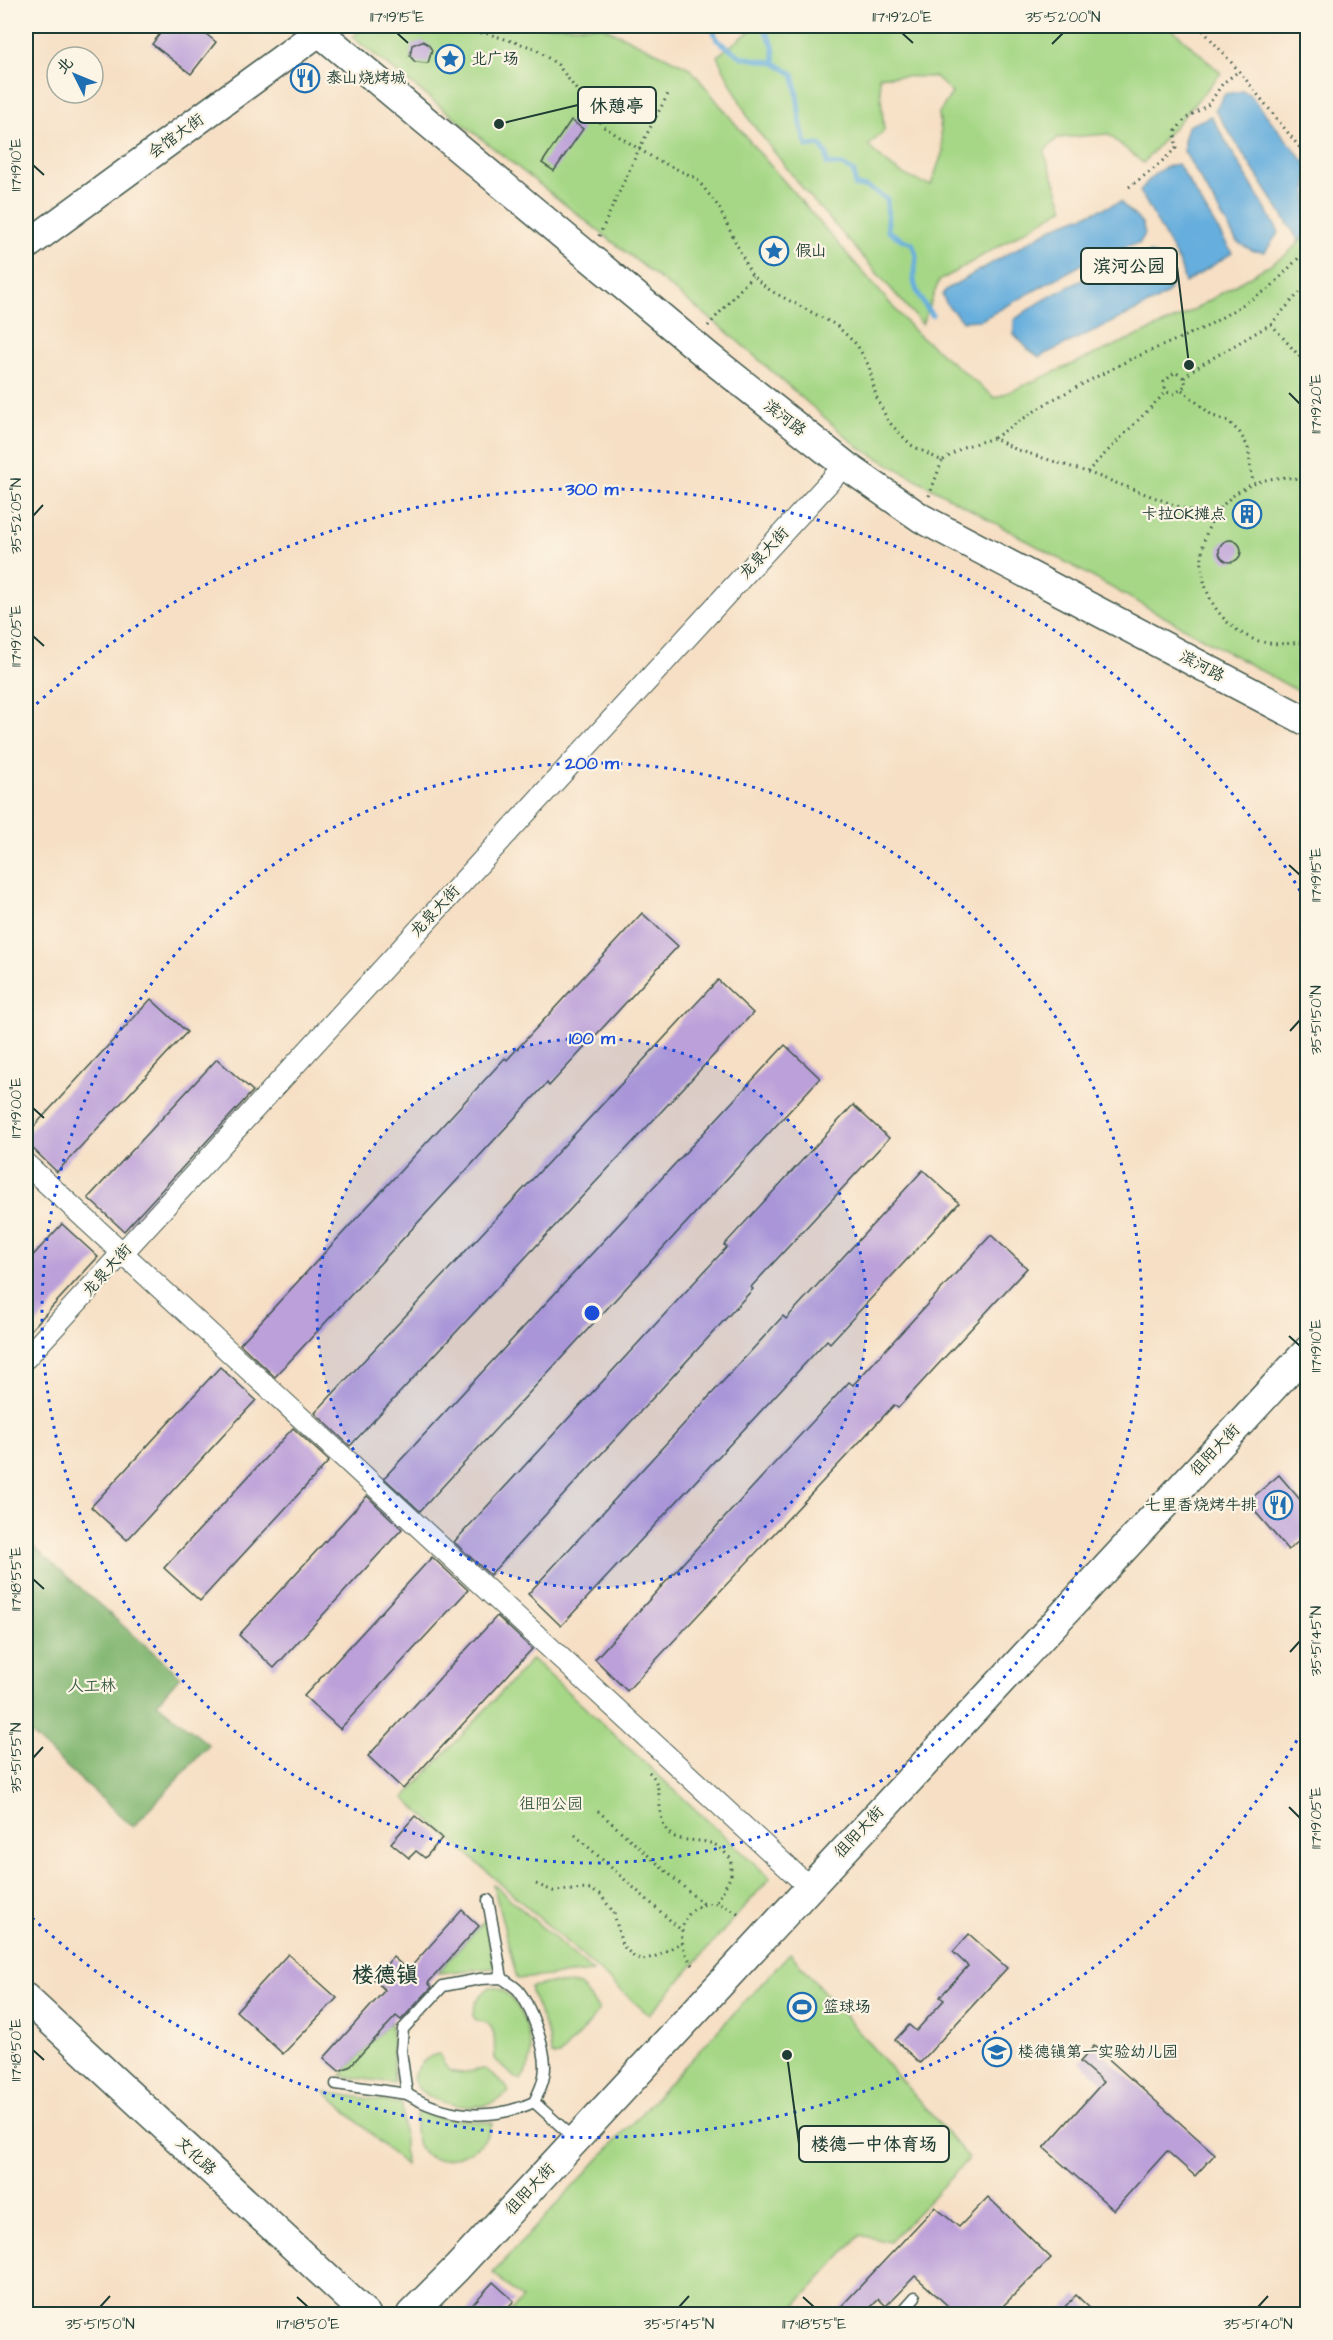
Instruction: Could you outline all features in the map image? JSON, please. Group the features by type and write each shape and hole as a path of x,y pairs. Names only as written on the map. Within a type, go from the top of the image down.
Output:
{"street":[{"name":"会馆大街","path":"26,246 319,28"},
{"name":"滨河路","path":"319,28 708,357 845,465 921,518 1308,722"},
{"name":"龙泉大街","path":"26,1358 845,465"},
{"path":"26,1164 809,1887"},
{"name":"徂阳大街","path":"411,2314 1308,1350"},
{"name":"文化路","path":"26,1998 366,2314"}],"lane":[{"path":"488,1900 502,1978"},
{"path":"336,2084 407,2094 420,2102 454,2112 490,2115 514,2111 534,2102 542,2087 545,2065 542,2043 519,1990 502,1978 480,1979 443,1986 403,2030 401,2051 407,2094"},
{"path":"534,2102 576,2139"},
{"path":"900,2314 915,2297"}],"path":[{"path":"319,28 393,26"},
{"path":"433,26 489,34 534,48 558,65 604,127 639,149 696,178 718,206 752,276 771,291 836,325 857,345 869,366 876,396 888,421 911,445 942,461"},
{"path":"1199,26 1239,71 1308,158"},
{"path":"1129,187 1155,168 1176,148 1175,132 1185,119 1209,104 1223,82 1239,71"},
{"path":"590,256 639,149 669,92"},
{"path":"921,518 942,461 963,447 994,438 1050,401 1129,360 1215,322 1270,288 1308,248"},
{"path":"693,343 752,276"},
{"path":"1184,378 1194,369 1271,324 1308,283"},
{"path":"1271,324 1308,366"},
{"path":"1175,372 1184,378 1185,385 1182,390 1176,394 1166,392 1164,382 1175,372"},
{"path":"1182,390 1213,416 1227,421 1240,433 1248,447 1253,483"},
{"path":"1087,472 1166,392"},
{"path":"994,438 1015,449 1087,472 1212,519"},
{"path":"1308,481 1275,477 1253,483 1229,498 1212,519 1202,546 1202,575 1211,602 1229,625 1254,639 1282,645 1308,641"},
{"path":"649,1772 654,1778 659,1795 659,1810 666,1831 677,1838 699,1840 717,1846 731,1859 730,1876 717,1902"},
{"path":"598,1810 704,1904"},
{"path":"575,1835 681,1930"},
{"path":"536,1884 553,1891 588,1889 600,1894 614,1913 622,1945 633,1957 643,1960 681,1943"},
{"path":"693,1965 681,1943 681,1930 690,1914 704,1904 717,1902 727,1905 739,1914"}],"green space":[{"path":"367,26 601,26 690,68 756,149 914,331 995,398 1185,315 1286,255 1307,234 1307,696 858,447 726,331 352,37"},
{"path":"757,26 1169,26 1221,73 1143,163 1108,134 1057,138 1044,152 1064,208 939,281 922,324 804,190 750,121 717,56","holes":["879,76 936,77 952,93 939,113 943,151 931,185 912,179 896,170 868,146 884,131"]},
{"name":"人工林","path":"26,1540 180,1676 157,1703 209,1745 133,1827 26,1730"},
{"name":"徂阳公园","path":"532,1659 770,1878 649,2015 404,1798"},
{"path":"493,1884 593,1972 517,1979"},
{"path":"486,1919 494,1968 437,1973"},
{"path":"790,1953 969,2158 890,2242 860,2235 788,2314 508,2314 522,2299 493,2273"},
{"path":"551,1983 580,1985 599,2010 591,2022 559,2056 551,2054 549,2037 531,1992 531,1987"},
{"path":"490,1987 499,1989 515,2003 530,2038 531,2058 521,2080 515,2078 495,2059 492,2029 473,2016 478,2000"},
{"path":"391,2021 394,2083 341,2076"},
{"path":"439,2054 450,2070 459,2073 484,2069 506,2086 509,2092 495,2102 469,2107 432,2098 416,2085 413,2076 423,2062"},
{"path":"325,2092 402,2104 405,2165"},
{"path":"422,2112 440,2118 493,2123 485,2138 475,2148 456,2157 434,2159 421,2150 418,2143 416,2114"}],"water":[{"path":"1243,91 1249,94 1307,165 1307,232 1299,241 1215,110 1225,94"},
{"path":"1211,116 1279,232 1265,252 1253,251 1237,242 1184,151 1188,126"},
{"path":"1178,164 1232,253 1185,283 1180,264 1140,191 1161,170"},
{"path":"1120,202 1142,223 1145,234 1139,244 1129,245 1118,252 1088,261 981,320 963,321 948,306 942,295 945,290 1056,226"},
{"path":"1150,253 1165,265 1172,284 1167,294 1154,302 1039,357 1014,334 1014,320 1045,299 1096,274"}],"building":[{"path":"166,26 196,26 216,42 191,74 152,44"},
{"path":"422,41 432,50 428,63 415,62 410,56 412,45"},
{"path":"571,120 583,129 554,171 542,163"},
{"path":"1230,540 1238,543 1241,551 1238,559 1230,562 1222,559 1219,551 1222,543"},
{"path":"642,913 678,946 549,1086 547,1083 275,1377 240,1344"},
{"path":"718,980 753,1013 350,1446 315,1413"},
{"path":"151,999 187,1032 57,1172 26,1142 26,1135"},
{"path":"785,1045 820,1078 420,1511 384,1478"},
{"path":"217,1059 253,1091 124,1231 88,1198"},
{"path":"853,1105 889,1138 490,1575 454,1542 727,1247 724,1245"},
{"path":"923,1170 959,1203 830,1343 827,1340 561,1626 528,1594 783,1316 786,1319"},
{"path":"62,1224 98,1257 26,1335 26,1263"},
{"path":"991,1235 1027,1268 898,1408 894,1405 627,1691 595,1659 849,1382 853,1385"},
{"path":"220,1367 256,1400 127,1540 91,1507"},
{"path":"293,1428 329,1461 200,1601 164,1568"},
{"path":"1279,1475 1308,1509 1308,1534 1288,1550 1247,1502"},
{"path":"367,1496 402,1529 274,1668 239,1635"},
{"path":"432,1557 468,1590 340,1729 304,1696"},
{"path":"497,1616 532,1649 403,1789 368,1756"},
{"path":"415,1816 442,1838 425,1858 416,1851 409,1858 391,1843"},
{"path":"462,1910 479,1926 428,1983 432,1987 401,2020 396,2016 349,2067 339,2071 324,2058 385,1990 373,1979 393,1957 408,1970"},
{"path":"969,1934 1007,1968 920,2063 895,2040 909,2025 916,2031 944,2000 940,1997 968,1966 953,1952"},
{"path":"288,1954 337,1998 283,2054 236,2011"},
{"path":"1094,2046 1215,2154 1195,2176 1167,2151 1114,2210 1044,2148 1103,2082 1080,2062"},
{"path":"988,2197 1051,2258 995,2314 957,2314 915,2276 886,2306 879,2299 864,2314 834,2314 935,2207 959,2227"},
{"path":"493,2282 514,2301 501,2314 464,2314"},
{"path":"1076,2295 1096,2314 1058,2314"}],"waterway":[{"path":"712,26 717,40 742,57 775,63"},
{"path":"763,26 773,45 775,63 793,74 807,146 820,145 827,155 827,164 842,165 854,172 855,186 867,187 887,199 888,231 912,243 916,256 915,287 932,315"}],"place":[{"name":"北广场","path":"450,59"},
{"name":"泰山烧烤城","path":"305,78"},
{"name":"休憩亭","path":"499,124"},
{"name":"假山","path":"774,251"},
{"name":"滨河公园","path":"1189,365"},
{"name":"卡拉OK摊点","path":"1247,514"},
{"name":"七里香烧烤牛排","path":"1278,1505"},
{"name":"篮球场","path":"802,2007"},
{"name":"楼德镇第一实验幼儿园","path":"997,2052"},
{"name":"楼德一中体育场","path":"787,2055"}],"district":[{"name":"楼德镇","path":"385,1975"}]}
